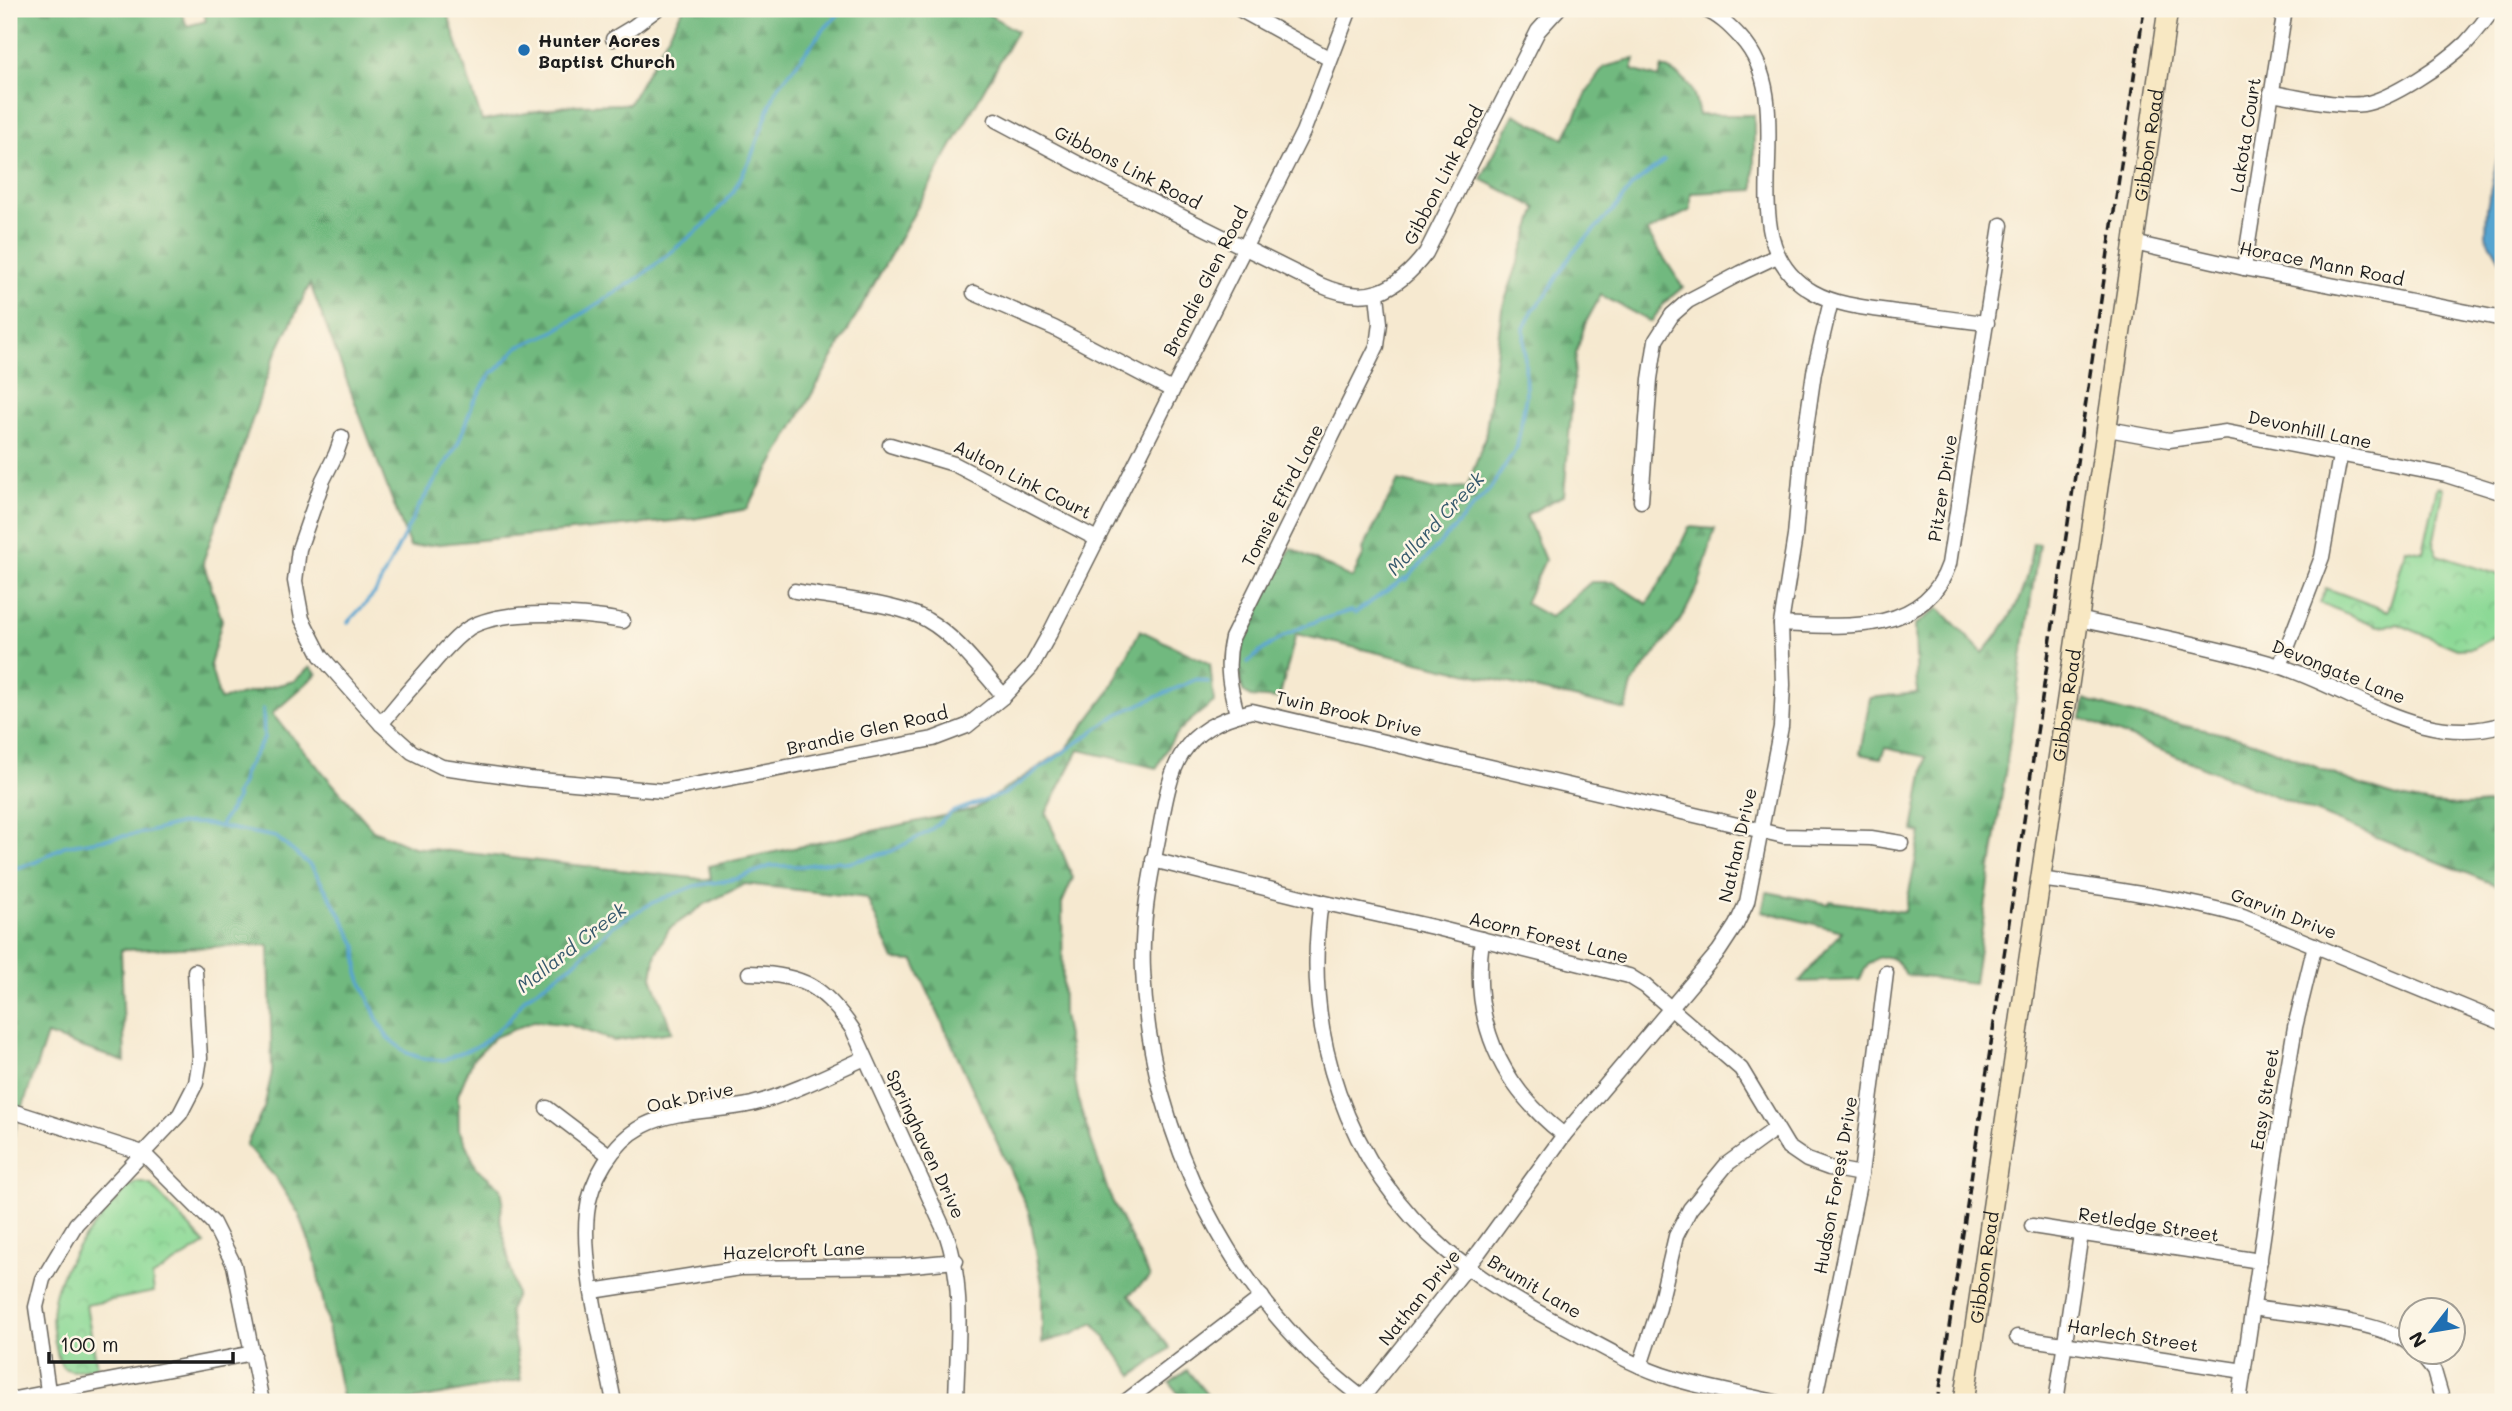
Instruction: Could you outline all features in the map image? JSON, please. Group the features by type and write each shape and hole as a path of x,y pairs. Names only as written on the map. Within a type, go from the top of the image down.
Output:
{"main road":[{"name":"Gibbon Road","path":"1964,1402 2168,9"}],"street":[{"path":"613,38 657,9"},
{"path":"1239,9 1329,59"},
{"name":"Brandie Glen Road","path":"342,438 323,480 299,550 295,581 302,619 321,656 381,724 412,752 442,767 529,779 663,791 933,739 967,726 1004,696 1031,667 1303,132 1350,9"},
{"name":"Gibbon Link Road","path":"1377,294 1393,287 1412,271 1426,253 1538,31 1558,9"},
{"path":"1703,9 1714,13 1750,47 1763,74 1769,105 1769,226 1777,256 1791,275 1801,285 1831,301 1986,323"},
{"name":"Lakota Court","path":"2244,268 2285,9"},
{"path":"2271,93 2350,104 2376,101 2409,83 2463,46 2493,9"},
{"name":"Gibbons Link Road","path":"996,120 1243,247"},
{"name":"Pitzer Drive","path":"1782,624 1826,626 1886,622 1921,604 1944,579 1967,459 2001,225"},
{"name":"Horace Mann Road","path":"2134,243 2244,268 2503,319"},
{"path":"1243,247 1337,293 1377,294"},
{"path":"1641,501 1650,379 1656,340 1672,315 1688,301 1777,256"},
{"path":"974,293 1055,328 1172,390"},
{"name":"Tomsie Efird Lane","path":"1237,714 1228,679 1227,657 1232,638 1377,346 1380,323 1377,294"},
{"name":"Nathan Drive","path":"1365,1400 1468,1267 1564,1135 1719,951 1747,902 1781,727 1782,624 1814,372 1831,301"},
{"name":"Devonhill Lane","path":"2108,429 2169,440 2226,432 2445,475 2503,493"},
{"name":"Aulton Link Court","path":"890,445 954,464 1097,539"},
{"path":"2280,666 2322,557 2340,456"},
{"path":"795,591 894,608 928,620 958,646 1004,696"},
{"path":"381,724 455,639 478,623 491,619 553,613 623,621"},
{"name":"Devongate Lane","path":"2079,619 2280,666 2418,724 2456,730 2475,730 2503,724"},
{"name":"Twin Brook Drive","path":"1365,1400 1314,1357 1278,1318 1235,1259 1199,1197 1169,1122 1155,1068 1143,970 1145,913 1167,792 1183,749 1203,729 1237,714 1252,711 1275,714 1784,836 1871,838 1901,843"},
{"name":"Acorn Forest Lane","path":"1153,860 1629,976 1645,986 1741,1069 1788,1147 1807,1160 1829,1168 1861,1174"},
{"name":"Garvin Drive","path":"2040,879 2204,905 2243,916 2503,1023"},
{"name":"Brumit Lane","path":"1321,902 1315,957 1316,991 1327,1056 1346,1112 1373,1162 1407,1210 1447,1251 1468,1267 1533,1309 1640,1366 1671,1378 1775,1402"},
{"path":"1482,939 1479,986 1483,1013 1502,1066 1522,1097 1564,1135"},
{"name":"Easy Street","path":"2239,1402 2293,1038 2315,945"},
{"path":"48,1391 36,1307 43,1279 76,1224 180,1114 196,1083 200,1058 195,971"},
{"name":"Springhaven Drive","path":"749,973 783,975 804,982 837,1006 853,1030 956,1261 959,1301 956,1402"},
{"name":"Hudson Forest Drive","path":"1814,1402 1861,1174 1885,973"},
{"name":"Oak Drive","path":"614,1402 593,1291 586,1233 587,1210 609,1155 642,1126 665,1118 772,1098 865,1058"},
{"path":"547,1108 609,1155"},
{"path":"9,1110 143,1153 213,1223 234,1265 262,1402"},
{"path":"1640,1366 1656,1320 1676,1236 1690,1209 1727,1164 1775,1129"},
{"name":"Retledge Street","path":"2032,1226 2260,1261"},
{"path":"2056,1402 2081,1234"},
{"name":"Hazelcroft Lane","path":"593,1291 740,1268 902,1266 956,1261"},
{"path":"1125,1402 1165,1374 1262,1297"},
{"path":"2253,1308 2377,1327 2396,1335"},
{"name":"Harlech Street","path":"2017,1337 2244,1371"},
{"path":"9,1400 253,1353"},
{"path":"2430,1366 2441,1389 2443,1402"}],"green space":[{"path":"9,9 180,9 187,26 206,21 203,10 208,9 459,9 448,15 482,121 571,105 629,104 683,9 979,9 1017,31 747,509 693,519 410,547 310,284 273,360 203,562 222,620 210,665 220,700 294,681 310,667 317,674 272,714 373,830 413,847 711,880 709,866 975,809 1066,749 1109,692 1140,630 1210,664 1214,702 1180,730 1157,768 1079,750 1046,813 1073,878 1062,903 1063,1015 1080,1107 1109,1194 1150,1277 1129,1295 1170,1348 1133,1376 1094,1323 1073,1334 1042,1343 1042,1284 1029,1212 914,961 894,960 867,898 745,884 707,903 669,929 656,953 652,977 672,1032 614,1041 570,1025 534,1021 495,1037 473,1059 458,1095 459,1130 477,1168 501,1188 503,1201 500,1218 516,1295 509,1311 521,1380 403,1402 343,1402 314,1255 299,1214 275,1177 246,1145 264,1108 272,1072 269,945 121,950 125,1062 47,1035 9,1148"},
{"path":"1635,59 1632,70 1659,78 1662,67 1679,75 1692,90 1699,115 1754,115 1754,190 1691,193 1691,210 1647,232 1683,287 1665,302 1651,322 1601,295 1585,324 1576,354 1564,495 1526,515 1545,560 1525,603 1550,617 1591,582 1613,582 1647,604 1669,569 1689,527 1715,529 1699,585 1681,620 1632,684 1626,710 1296,634 1279,699 1250,697 1243,691 1240,677 1239,658 1243,642 1254,615 1291,548 1352,578 1364,554 1363,549 1398,481 1434,489 1467,487 1485,438 1502,309 1537,208 1481,179 1514,114 1564,139 1590,87 1604,67"},
{"path":"2437,487 2444,488 2433,545 2437,555 2503,576 2503,649 2494,637 2473,648 2457,649 2398,624 2378,626 2320,603 2326,588 2388,611 2406,549 2423,552"},
{"path":"2033,543 2039,544 1974,983 1906,975 1895,960 1888,957 1875,959 1860,980 1799,982 1842,931 1762,911 1767,892 1829,904 1830,901 1905,912 1921,833 1913,831 1926,757 1885,748 1881,758 1860,754 1870,698 1917,693 1915,625 1939,608 1983,653 2011,615 2023,590"},
{"path":"2085,699 2144,717 2250,741 2393,796 2447,806 2503,801 2503,888 2081,718"},
{"path":"138,1182 151,1185 205,1244 152,1277 154,1292 86,1305 97,1367 72,1371 63,1368 56,1349 52,1315 62,1274 99,1220 128,1187"},
{"path":"1187,1370 1213,1402 1185,1402 1170,1383"}],"water":[{"path":"2503,130 2503,265 2486,236 2487,207"}],"waterway":[{"path":"348,622 375,593 418,508 458,444 473,403 492,372 518,347 553,332 640,277 707,223 733,192 750,160 776,90 822,31 844,9"},
{"name":"Mallard Creek","path":"1248,662 1296,630 1336,615 1351,611 1355,613 1405,578 1406,580 1490,489 1517,447 1526,395 1524,328 1533,310 1546,295 1573,252 1618,205 1632,186 1664,161"},
{"name":"Mallard Creek","path":"9,870 36,862 64,846 179,824 200,823 276,837 312,867 343,919 357,947 358,973 388,1038 407,1053 424,1059 444,1060 480,1045 508,1021 525,998 573,964 613,926 652,903 694,886 736,879 771,866 802,866 836,861 848,863 892,851 928,832 952,812 1004,794 1118,714 1197,679 1208,682"},
{"path":"219,827 237,798 235,795 242,783 243,774 264,738 263,709"}],"railway":[{"path":"1938,1402 2144,9"}],"place":[{"name":"Hunter Acres Baptist Church","path":"524,50"}]}
